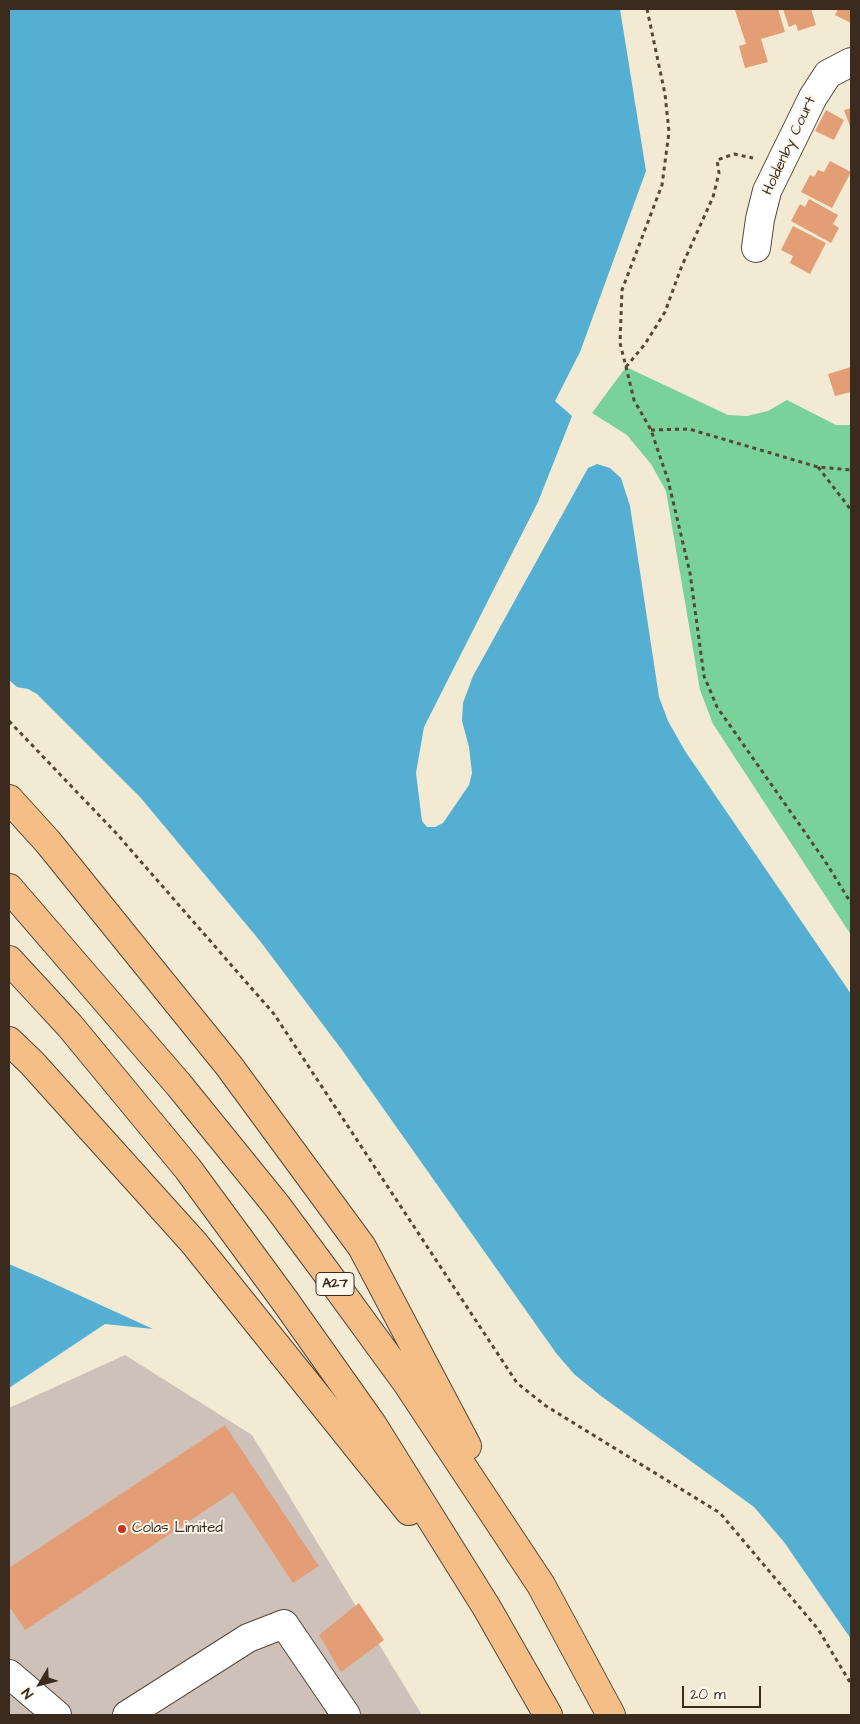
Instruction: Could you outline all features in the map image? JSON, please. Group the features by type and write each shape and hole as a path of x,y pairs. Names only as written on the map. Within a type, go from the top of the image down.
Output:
{"highway":[{"path":"9,799 48,842 230,1066 362,1247 541,1584"},
{"name":"A27","path":"9,888 111,1005 277,1206 407,1383 541,1584 610,1715"},
{"path":"9,960 70,1026 194,1177 372,1424 487,1608 548,1715"},
{"path":"9,1041 32,1063 194,1243 487,1608"}],"street":[{"name":"Holdenby Court","path":"756,248 767,191 780,164 822,82 837,68 851,62"},
{"path":"127,1715 248,1638 284,1624 346,1715"},
{"path":"9,1674 57,1715"}],"path":[{"path":"647,9 665,94 669,132 662,185 622,290 620,343 634,400 650,430 668,480 680,527 690,573 704,676 717,707 825,861 851,903"},
{"path":"626,367 645,344 665,312 681,268 713,197 719,173 717,160 734,154 780,164"},
{"path":"650,430 689,429 818,467 851,470"},
{"path":"818,467 851,510"},
{"path":"9,721 116,833 274,1014 517,1383 546,1406 720,1513 818,1629 851,1684"}],"shaded area":[{"path":"125,1355 252,1435 422,1715 9,1715 9,1408"}],"green space":[{"path":"626,367 728,415 747,416 768,411 787,400 836,425 851,425 851,935 713,724 700,690 666,491 651,464 627,435 592,413"}],"water":[{"path":"9,9 620,9 646,171 580,352 555,401 572,416 538,502 424,727 416,773 422,821 427,827 435,827 443,823 469,785 472,773 469,747 462,721 463,703 473,676 588,468 597,464 610,468 621,478 630,506 659,697 668,721 685,751 851,994 851,1639 784,1542 754,1507 601,1396 574,1374 556,1353 342,1050 260,941 140,797 37,694 28,689 17,687 9,680"},
{"path":"9,1264 153,1329 105,1324 9,1388"}],"building":[{"path":"778,9 785,32 761,39 768,62 745,68 739,46 746,44 735,10"},
{"path":"783,9 811,9 816,25 798,31 796,24 789,27"},
{"path":"838,9 851,9 851,23 835,15"},
{"path":"851,108 851,129 844,110"},
{"path":"826,110 844,120 834,140 815,131"},
{"path":"830,161 851,172 832,208 801,192 810,175 814,177 818,170 824,172"},
{"path":"809,199 838,215 833,224 839,228 831,243 791,221 800,204 805,207"},
{"path":"793,226 826,243 810,274 790,263 793,256 781,250"},
{"path":"851,367 851,392 835,396 828,374"},
{"name":"Colas Limited","path":"225,1425 319,1566 293,1583 233,1492 25,1630 9,1606 9,1568"},
{"path":"359,1603 384,1640 341,1672 319,1635"}],"place":[{"name":"Colas Limited","path":"122,1529"}]}
